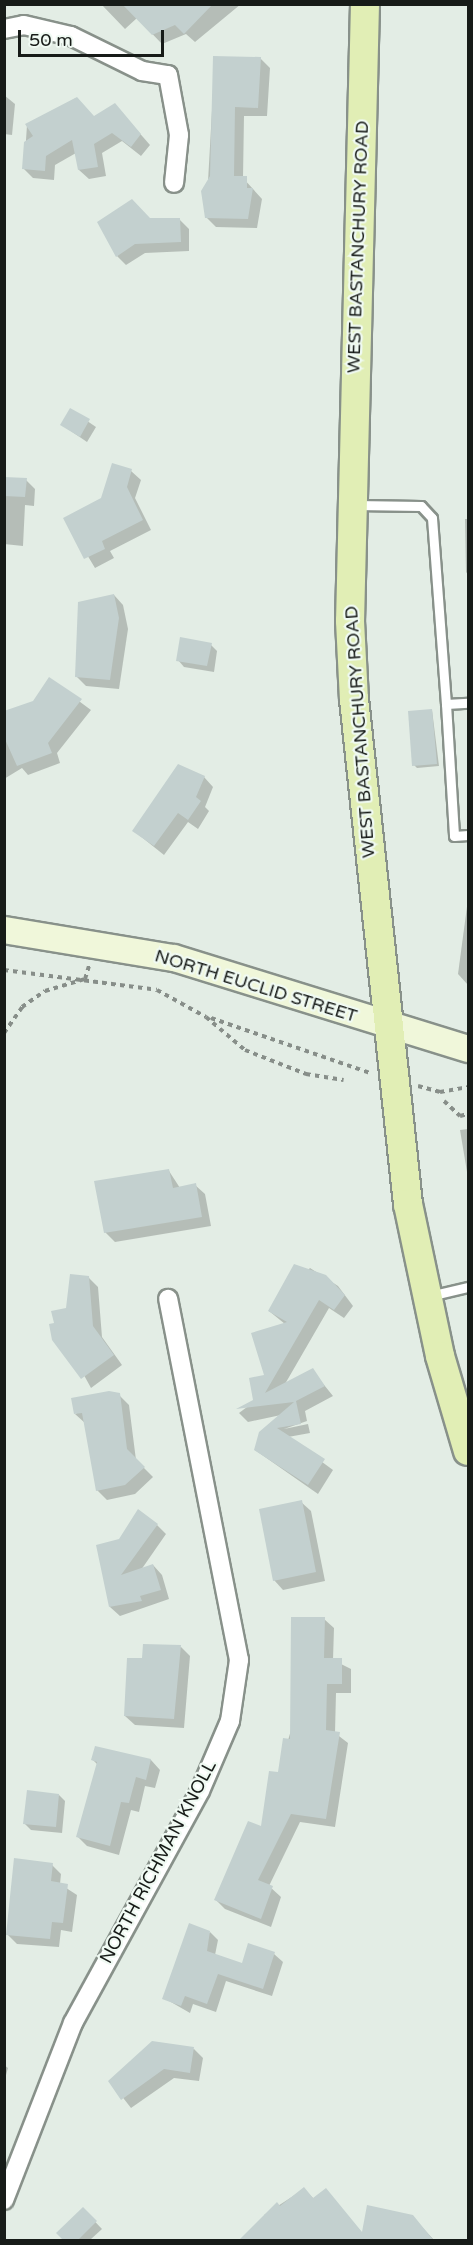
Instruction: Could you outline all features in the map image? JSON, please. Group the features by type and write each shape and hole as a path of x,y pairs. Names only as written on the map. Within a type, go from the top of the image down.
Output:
{"main road":[{"name":"WEST BASTANCHURY ROAD","path":"365,4 351,505 353,688 386,1026 408,1204 427,1297 460,1399 468,1451"},
{"name":"NORTH EUCLID STREET","path":"4,930 97,943 174,958 386,1026 468,1049"}],"street":[{"path":"4,29 24,25 71,36 142,71 168,75 179,135 174,183"},
{"name":"NORTH RICHMAN KNOLL","path":"4,2200 73,2023 201,1791 230,1721 239,1660 168,1299"}],"lane":[{"path":"351,505 421,506 432,518 454,836 468,835"},
{"path":"446,704 468,703"},
{"path":"427,1297 468,1287"}],"path":[{"path":"85,979 97,943"},
{"path":"4,970 157,990 206,1017 392,1079 440,1092 468,1087"},
{"path":"4,1033 22,1008 45,992 85,979"},
{"path":"206,1017 245,1050 306,1074 344,1080"},
{"path":"444,1101 460,1116 468,1114"}],"building":[{"path":"122,4 213,4 184,34 175,25 152,35"},
{"path":"213,56 261,57 258,108 235,107 234,176 247,176 247,188 253,188 248,219 205,218 201,191 210,176"},
{"path":"77,97 94,116 115,103 141,134 131,147 112,133 94,144 98,167 78,170 72,140 46,156 45,171 22,169 24,142 33,136 25,124"},
{"path":"132,199 150,218 180,218 181,242 135,244 116,257 97,222"},
{"path":"70,408 90,419 80,437 60,425"},
{"path":"112,463 132,469 127,487 143,520 102,541 105,549 84,559 63,518 101,498"},
{"path":"4,477 27,478 25,497 4,496"},
{"path":"114,594 119,618 110,680 75,677 78,602"},
{"path":"180,637 212,643 207,666 176,661"},
{"path":"49,677 82,699 48,743 52,753 17,766 4,737 4,711 33,701"},
{"path":"432,709 437,764 412,766 408,711"},
{"path":"178,764 205,776 196,797 201,801 188,820 178,813 154,846 132,831"},
{"path":"169,1169 173,1188 196,1183 202,1217 104,1233 94,1181"},
{"path":"294,1264 326,1275 345,1295 334,1310 319,1300 265,1393 313,1368 325,1386 296,1401 301,1424 277,1428 325,1459 308,1485 254,1450 259,1432 294,1402 236,1409 253,1400 249,1378 264,1375 251,1333 287,1322 268,1311"},
{"path":"70,1274 89,1276 93,1326 114,1355 81,1379 52,1340 49,1324 54,1323 51,1311 66,1308"},
{"path":"109,1391 120,1393 127,1449 145,1467 125,1485 96,1491 82,1413 74,1414 71,1398"},
{"path":"302,1500 316,1572 273,1581 259,1509"},
{"path":"138,1509 158,1524 121,1575 153,1564 161,1590 140,1596 142,1601 109,1607 96,1545 119,1539"},
{"path":"291,1617 325,1617 324,1658 342,1658 342,1684 327,1684 326,1730 340,1732 326,1819 291,1814 258,1880 273,1886 261,1919 214,1900 248,1821 261,1826 269,1771 278,1772 283,1738 290,1739"},
{"path":"143,1644 181,1645 174,1719 124,1716 127,1658 142,1658"},
{"path":"95,1746 151,1759 146,1780 136,1777 129,1803 121,1802 110,1846 76,1837 97,1762 91,1760"},
{"path":"27,1790 59,1794 56,1827 23,1824"},
{"path":"14,1858 53,1863 51,1881 68,1884 63,1923 52,1922 50,1939 6,1935"},
{"path":"189,1923 210,1931 207,1951 242,1963 248,1943 275,1952 263,1989 218,1974 207,2004 185,1996 181,2006 162,1999"},
{"path":"152,2041 194,2047 190,2073 164,2069 121,2100 108,2081"},
{"path":"304,2187 313,2198 326,2188 362,2232 367,2205 413,2215 434,2241 238,2241 277,2202 280,2206"},
{"path":"83,2207 97,2221 77,2241 64,2241 56,2233"}]}
